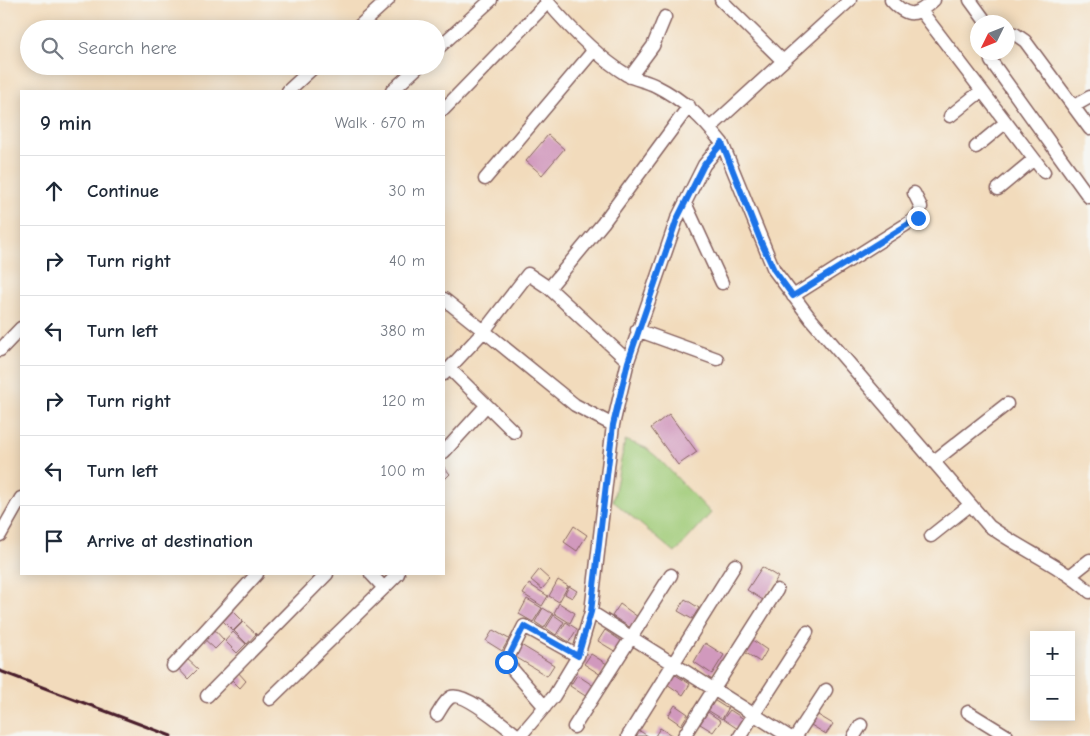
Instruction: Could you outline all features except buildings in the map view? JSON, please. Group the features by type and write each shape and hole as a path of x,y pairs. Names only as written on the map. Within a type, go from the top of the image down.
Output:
{"street":[{"path":"366,20 388,0"},
{"path":"445,42 491,0"},
{"path":"721,0 783,61"},
{"path":"710,128 850,0"},
{"path":"890,0 901,12 911,14 921,11 934,0"},
{"path":"970,0 981,15"},
{"path":"445,108 547,1 594,50 630,77 655,85 689,106 722,143 771,263 793,296 989,526 1008,540 1071,575 1090,592"},
{"path":"921,11 1044,172"},
{"path":"630,77 653,46 664,17"},
{"path":"1015,34 1025,41 1090,129"},
{"path":"485,179 594,50"},
{"path":"991,60 1089,197"},
{"path":"289,90 306,75"},
{"path":"393,90 409,75"},
{"path":"950,116 981,91"},
{"path":"1074,106 1090,97"},
{"path":"549,288 603,223 689,106"},
{"path":"976,147 1005,123"},
{"path":"437,715 446,700 452,696 459,696 470,701 519,736 554,696 578,656 591,612 613,425 628,362 637,330 677,219 704,165 722,143"},
{"path":"998,189 1034,159"},
{"path":"793,296 918,218 921,206 914,193"},
{"path":"685,203 722,283"},
{"path":"514,432 447,371 484,331 528,274 549,288 628,362"},
{"path":"445,302 575,405 613,425"},
{"path":"0,350 20,329"},
{"path":"637,330 717,359"},
{"path":"933,462 1007,404"},
{"path":"445,451 486,406"},
{"path":"0,535 20,500"},
{"path":"931,536 970,505"},
{"path":"1071,575 1090,560"},
{"path":"628,736 735,565"},
{"path":"173,666 256,575"},
{"path":"207,696 326,575"},
{"path":"372,575 384,588"},
{"path":"270,699 397,575"},
{"path":"574,727 630,637 671,576"},
{"path":"684,736 777,590"},
{"path":"591,612 788,736"},
{"path":"545,707 506,662 524,626 578,656"},
{"path":"740,736 806,632"},
{"path":"796,736 826,690"},
{"path":"968,712 1007,736"}],"green space":[{"path":"625,440 646,448 658,458 711,513 675,553 613,501"}],"railway":[{"path":"0,671 171,736"}],"route":[{"path":"506,662 524,626 578,656 591,612 613,425 628,362 638,327 677,219 704,165 722,143 761,242 774,270 793,296 918,218"}]}
